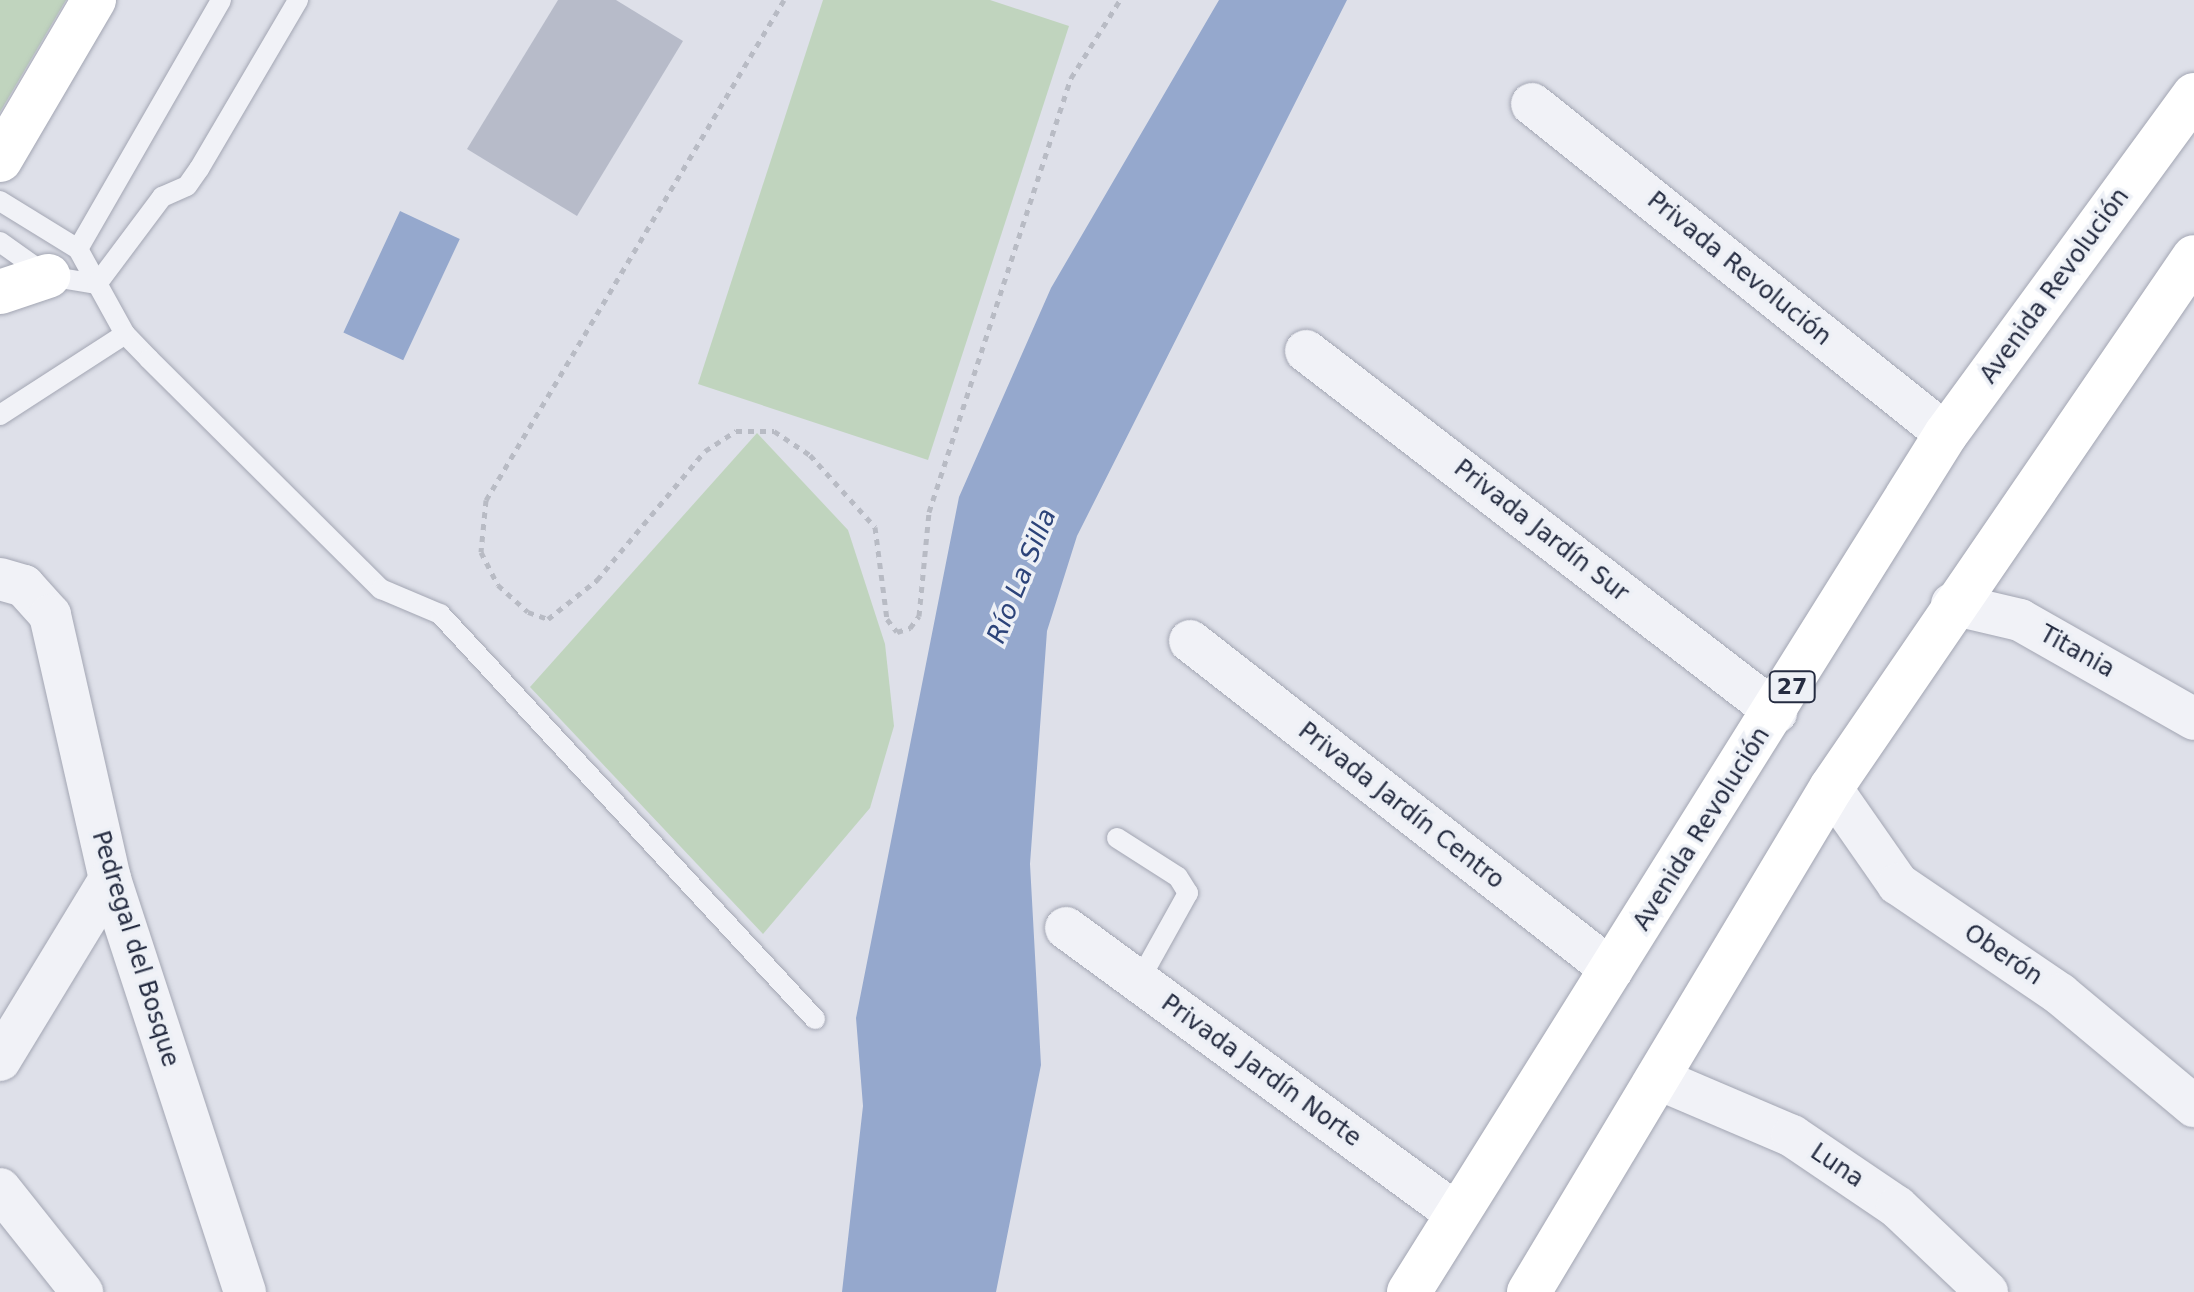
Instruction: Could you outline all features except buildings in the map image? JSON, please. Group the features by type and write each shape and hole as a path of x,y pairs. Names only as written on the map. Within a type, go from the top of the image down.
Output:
{"main road":[{"path":"0,160 94,0"},
{"name":"Avenida Revolución","path":"1409,1292 1776,712 1946,434 2194,95"},
{"path":"0,292 63,263"},
{"path":"1529,1292 1661,1080 1831,788 1952,604 2188,282"}],"street":[{"name":"Privada Revolución","path":"1532,104 1946,434"},
{"name":"Privada Jardín Sur","path":"1306,351 1776,712"},
{"name":"Pedregal del Bosque","path":"0,579 24,586 50,615 110,879 245,1292"},
{"name":"Titania","path":"1952,604 2020,620 2194,719"},
{"name":"Privada Jardín Centro","path":"1190,641 1612,970"},
{"name":"Oberón","path":"1831,788 1898,884 2060,994 2194,1106"},
{"path":"0,1060 110,879"},
{"name":"Privada Jardín Norte","path":"1066,928 1457,1214"},
{"name":"Luna","path":"1661,1080 1792,1136 1897,1207 1987,1292"},
{"path":"0,1189 82,1292"}],"lane":[{"path":"63,263 221,0"},
{"path":"97,284 162,197 187,186 298,0"},
{"path":"0,201 63,263 97,284 125,334 381,589 440,614 815,1019"},
{"path":"0,242 63,263 97,284"},
{"path":"0,415 125,334"},
{"path":"1117,838 1178,877 1188,893 1139,981"}],"path":[{"path":"784,0 486,500 481,552 498,585 528,612 548,619 597,580 705,451 736,431 774,431 810,455 875,527 887,619 897,632 910,628 919,616 929,512 1071,78 1120,0"}],"green space":[{"path":"0,0 66,0 0,112"},
{"path":"823,0 990,0 1069,26 928,460 698,384"},
{"path":"757,433 848,530 885,644 894,726 870,808 763,934 530,687"}],"water":[{"name":"Río La Silla","path":"1219,0 1347,0 1077,536 1047,631 1030,864 1041,1065 996,1292 842,1292 863,1106 856,1018 959,497 1051,288"},
{"path":"400,211 460,239 403,360 343,332"}]}
